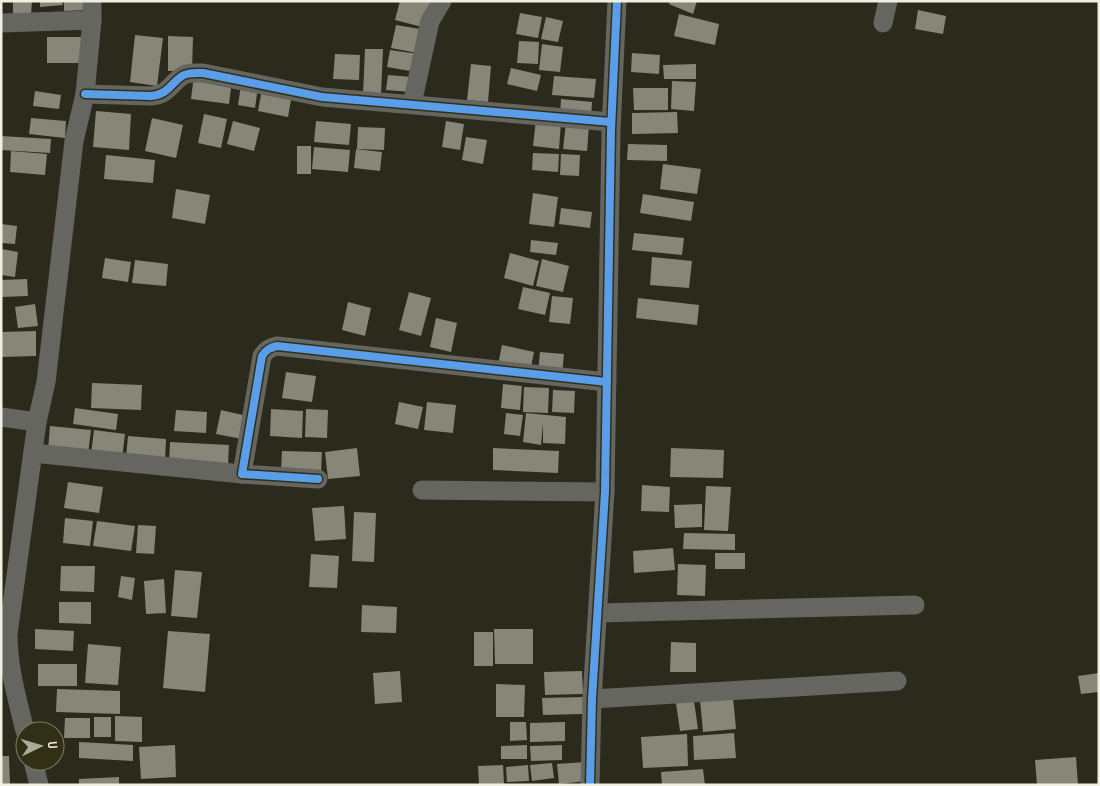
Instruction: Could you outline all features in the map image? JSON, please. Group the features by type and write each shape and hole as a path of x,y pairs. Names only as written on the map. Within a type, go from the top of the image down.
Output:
{"street":[{"path":"412,104 430,21 442,1"},
{"path":"590,785 592,699 605,492 611,122 618,1"},
{"path":"883,23 888,1"},
{"path":"1,23 92,10 85,94 74,141 49,362 32,453 8,634 8,656 11,676 22,721"},
{"path":"85,94 162,95 183,76 192,73 203,73 322,97 611,122"},
{"path":"242,474 262,356 266,350 277,346 607,382"},
{"path":"1,416 37,422"},
{"path":"32,453 242,474 318,479"},
{"path":"422,490 605,492"},
{"path":"598,613 915,605"},
{"path":"592,699 897,680"},
{"path":"36,771 39,785"}],"building":[{"path":"13,1 32,1 31,15 13,14"},
{"path":"40,1 62,1 63,5 40,7"},
{"path":"64,1 86,1 87,10 64,11"},
{"path":"400,1 430,1 436,3 430,29 395,20"},
{"path":"670,1 697,1 693,14 669,4"},
{"path":"918,10 946,16 943,34 915,29"},
{"path":"520,13 542,17 538,38 516,34"},
{"path":"679,14 719,24 715,45 674,36"},
{"path":"546,17 563,21 558,42 541,39"},
{"path":"396,25 426,30 422,54 391,48"},
{"path":"135,35 163,38 157,86 130,82"},
{"path":"168,36 193,37 192,71 168,71"},
{"path":"47,37 86,37 86,63 47,63"},
{"path":"519,41 539,42 538,64 517,63"},
{"path":"542,44 563,47 560,72 539,70"},
{"path":"365,49 383,49 381,95 363,95"},
{"path":"390,50 425,55 422,73 387,67"},
{"path":"632,53 660,55 659,74 631,72"},
{"path":"335,54 360,55 359,80 333,79"},
{"path":"471,64 491,66 488,102 467,100"},
{"path":"696,64 696,79 664,79 663,65"},
{"path":"511,68 541,75 537,91 507,84"},
{"path":"194,75 232,80 229,104 191,99"},
{"path":"388,75 412,77 411,92 386,90"},
{"path":"554,76 596,79 594,98 552,95"},
{"path":"672,81 696,82 694,111 671,109"},
{"path":"241,85 258,87 255,108 238,105"},
{"path":"633,88 668,88 668,110 634,110"},
{"path":"262,89 292,94 288,117 258,111"},
{"path":"35,91 61,95 59,109 33,106"},
{"path":"561,99 592,102 591,118 560,115"},
{"path":"96,111 131,114 129,150 93,147"},
{"path":"677,112 678,133 632,134 632,113"},
{"path":"204,114 227,119 221,148 198,143"},
{"path":"31,118 66,121 65,138 29,134"},
{"path":"152,118 183,125 176,158 145,151"},
{"path":"536,120 561,122 559,149 533,146"},
{"path":"233,121 260,128 254,151 227,144"},
{"path":"316,121 351,124 349,145 314,142"},
{"path":"446,121 464,124 460,150 442,147"},
{"path":"566,123 589,125 587,151 563,149"},
{"path":"358,127 385,128 384,150 357,149"},
{"path":"1,136 51,139 50,153 1,150"},
{"path":"466,137 487,140 483,164 462,160"},
{"path":"628,144 667,145 667,161 627,160"},
{"path":"297,146 311,146 311,174 297,174"},
{"path":"314,147 350,150 348,172 312,169"},
{"path":"356,149 382,152 380,171 354,168"},
{"path":"11,151 47,154 45,175 10,172"},
{"path":"533,153 559,154 558,172 532,170"},
{"path":"561,154 580,155 579,176 560,175"},
{"path":"106,155 155,160 153,183 104,179"},
{"path":"663,164 701,169 697,194 660,189"},
{"path":"176,189 210,195 205,224 172,218"},
{"path":"533,193 558,197 554,227 529,224"},
{"path":"643,194 694,202 691,221 640,213"},
{"path":"561,208 592,212 590,228 559,224"},
{"path":"1,224 17,226 15,244 1,243"},
{"path":"634,233 684,238 682,255 632,250"},
{"path":"531,240 558,243 556,255 530,252"},
{"path":"1,249 18,252 15,277 1,275"},
{"path":"510,253 539,261 533,286 504,278"},
{"path":"652,257 692,261 689,288 650,285"},
{"path":"105,258 131,262 128,282 102,278"},
{"path":"542,259 569,266 563,292 536,286"},
{"path":"135,260 168,264 166,286 132,283"},
{"path":"27,279 28,296 1,297 1,280"},
{"path":"523,287 550,293 545,315 518,309"},
{"path":"409,292 431,298 421,336 399,330"},
{"path":"552,296 573,298 570,324 549,322"},
{"path":"638,298 699,305 697,325 636,318"},
{"path":"348,302 371,308 365,336 342,330"},
{"path":"35,304 38,326 18,328 15,307"},
{"path":"436,318 457,323 451,352 430,347"},
{"path":"36,331 36,356 2,357 1,332"},
{"path":"502,345 534,352 530,372 498,365"},
{"path":"540,352 564,354 562,375 538,373"},
{"path":"286,372 316,376 312,402 282,398"},
{"path":"92,383 142,385 141,410 91,408"},
{"path":"503,384 522,386 520,410 501,408"},
{"path":"524,387 549,388 548,413 523,412"},
{"path":"553,390 575,391 574,413 552,412"},
{"path":"399,402 423,407 418,429 395,424"},
{"path":"427,402 456,405 453,433 424,430"},
{"path":"75,408 118,414 116,430 73,424"},
{"path":"271,409 303,411 302,438 270,436"},
{"path":"306,409 328,410 327,438 305,437"},
{"path":"176,410 207,412 206,433 174,431"},
{"path":"221,410 247,416 242,439 216,434"},
{"path":"506,413 523,415 520,436 504,434"},
{"path":"526,413 566,417 565,444 543,443 543,423 541,445 523,442"},
{"path":"50,426 91,430 88,454 48,450"},
{"path":"94,430 125,434 122,458 91,454"},
{"path":"128,436 166,439 165,462 126,458"},
{"path":"170,442 229,445 228,465 169,462"},
{"path":"357,448 360,476 328,479 325,452"},
{"path":"493,448 559,451 558,473 493,470"},
{"path":"671,448 724,450 723,478 670,477"},
{"path":"282,451 322,452 321,473 281,471"},
{"path":"68,482 103,487 99,513 64,508"},
{"path":"642,485 670,487 669,512 641,511"},
{"path":"706,486 731,487 728,531 704,530"},
{"path":"702,504 702,527 675,528 674,505"},
{"path":"344,506 346,539 315,541 312,508"},
{"path":"354,512 376,513 374,562 352,561"},
{"path":"65,518 93,521 90,546 63,543"},
{"path":"97,521 135,526 131,551 93,546"},
{"path":"138,525 156,526 154,554 136,553"},
{"path":"684,533 735,534 735,550 683,549"},
{"path":"673,548 675,570 634,573 633,551"},
{"path":"715,553 745,553 745,569 715,569"},
{"path":"311,554 339,556 337,588 309,587"},
{"path":"678,564 706,565 705,596 677,595"},
{"path":"61,566 95,566 94,592 60,591"},
{"path":"175,570 202,572 197,618 171,616"},
{"path":"121,576 135,578 132,600 118,597"},
{"path":"164,579 166,613 146,614 144,581"},
{"path":"59,602 91,602 91,624 59,623"},
{"path":"362,605 397,607 396,633 361,632"},
{"path":"35,629 74,631 73,651 35,649"},
{"path":"494,629 533,629 533,664 495,664"},
{"path":"168,631 210,634 205,692 163,688"},
{"path":"474,632 493,632 493,666 474,666"},
{"path":"671,642 696,643 696,672 670,672"},
{"path":"88,644 121,647 118,685 85,683"},
{"path":"38,664 77,664 77,686 38,686"},
{"path":"400,671 402,702 375,704 373,673"},
{"path":"582,671 583,694 545,695 544,672"},
{"path":"1099,673 1099,692 1081,694 1078,676"},
{"path":"496,684 525,685 524,717 496,717"},
{"path":"57,689 120,691 120,714 56,712"},
{"path":"583,697 583,714 543,715 542,698"},
{"path":"733,697 736,729 703,732 700,700"},
{"path":"694,701 698,729 680,731 676,703"},
{"path":"115,716 142,717 142,742 115,741"},
{"path":"94,717 111,717 111,737 94,737"},
{"path":"65,718 90,718 90,738 65,738"},
{"path":"510,722 526,722 527,740 510,741"},
{"path":"565,722 565,741 530,742 530,723"},
{"path":"734,733 736,758 694,760 693,736"},
{"path":"687,734 688,766 643,768 641,737"},
{"path":"79,742 133,745 133,761 79,758"},
{"path":"175,745 176,777 141,779 139,747"},
{"path":"527,745 527,759 501,759 501,746"},
{"path":"562,745 562,760 531,761 530,746"},
{"path":"1,756 9,756 10,785 1,785"},
{"path":"1076,757 1078,785 1037,785 1035,760"},
{"path":"585,762 587,781 559,784 557,764"},
{"path":"552,763 554,778 532,781 530,765"},
{"path":"503,765 504,784 479,785 478,766"},
{"path":"528,765 529,781 507,782 506,767"},
{"path":"703,769 705,785 662,785 661,772"},
{"path":"119,777 119,785 79,785 79,779"}],"cycle path":[{"path":"590,785 592,699 605,492 611,130 617,1"},
{"path":"85,94 157,95 165,91 184,75 203,73 322,97 611,122"},
{"path":"318,479 242,474 262,356 266,351 277,346 607,382"}]}
